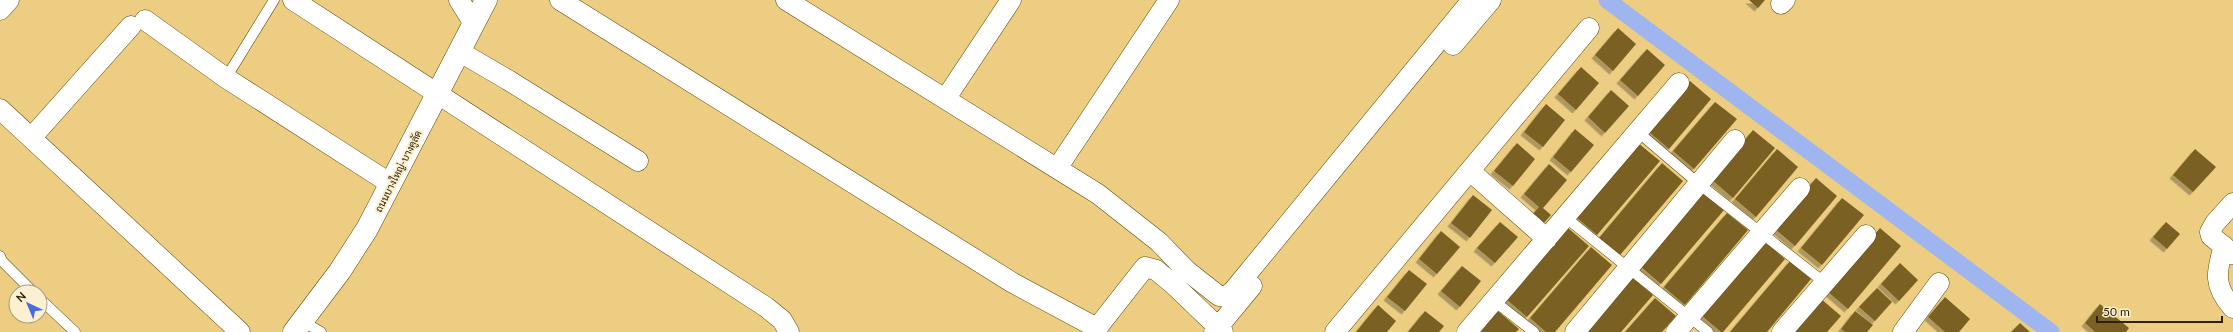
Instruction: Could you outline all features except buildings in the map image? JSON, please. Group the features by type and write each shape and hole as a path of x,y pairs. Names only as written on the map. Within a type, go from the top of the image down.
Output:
{"street":[{"path":"0,10 9,0"},
{"path":"293,0 766,307 782,320 789,332"},
{"path":"459,0 474,24"},
{"name":"ถนนบางใหญ่-บางคูลัด","path":"298,326 340,270 367,229 486,0"},
{"path":"560,0 1013,283 1096,330 1145,267 1180,277 1219,296 1225,297 1233,291 1472,0"},
{"path":"946,98 1011,0"},
{"path":"1058,167 1169,0"},
{"path":"793,2 1058,167 1098,194 1159,242 1180,277 1218,330 1491,0"},
{"path":"31,138 138,23 391,184"},
{"path":"1335,332 1589,28"},
{"path":"460,52 638,161"},
{"path":"1467,332 1679,83"},
{"path":"0,109 240,332"},
{"path":"1575,332 1626,268 1735,140"},
{"path":"1470,171 1547,239"},
{"path":"1676,332 1800,188"},
{"path":"2233,203 2211,227 2211,236 2228,250 2218,266 2218,283 2223,296 2233,308"},
{"path":"1782,332 1866,235"},
{"path":"1903,332 1939,283"}],"lane":[{"path":"226,78 274,0"},
{"path":"1638,132 1699,184 1762,231 1825,282"},
{"path":"1565,217 1626,268 1708,332"},
{"path":"0,256 2,261 25,284"},
{"path":"1494,301 1534,332"},
{"path":"48,307 75,332"},
{"path":"298,326 321,332"}],"waterway":[{"path":"1607,0 2051,332"}]}
